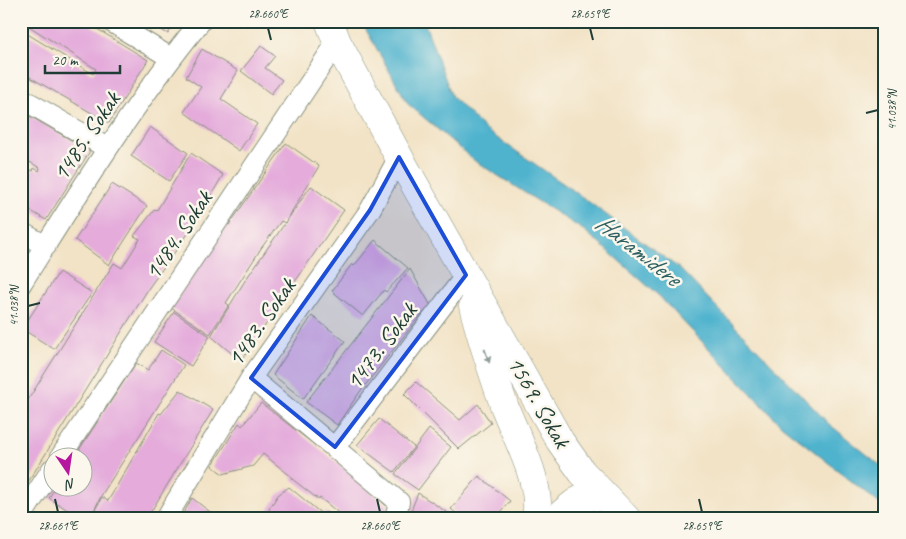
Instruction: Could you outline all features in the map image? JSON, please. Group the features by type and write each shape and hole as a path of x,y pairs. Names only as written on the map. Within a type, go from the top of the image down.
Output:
{"street":[{"path":"110,21 171,58"},
{"name":"1485. Sokak","path":"21,284 107,148 171,58 201,21"},
{"name":"1569. Sokak","path":"333,31 399,157 560,441 582,472 617,508"},
{"name":"1484. Sokak","path":"67,446 333,31"},
{"path":"21,98 107,148"},
{"name":"1483. Sokak","path":"166,518 251,378 370,210 399,157"},
{"path":"21,232 46,246"},
{"name":"1569. Sokak","path":"466,275 482,345 525,455 536,494 536,518"},
{"name":"1473. Sokak","path":"334,447 466,275"},
{"path":"251,378 399,502 395,518"},
{"path":"27,513 42,487"},
{"path":"557,518 576,500 594,495 617,508"}],"highlighted area":[{"path":"399,157 466,275 335,447 251,378 370,210"}],"water":[{"name":"Haramidere","path":"361,21 424,21 452,97 487,131 574,191 680,269 829,424 885,469 885,508 781,425 658,295 585,231 475,161 408,104"}],"building":[{"path":"21,21 84,21 148,60 109,123 21,72 21,30 93,74 96,69"},
{"path":"146,21 176,21 168,34"},
{"path":"261,46 275,56 265,68 282,80 271,94 241,71"},
{"path":"202,49 238,71 221,99 257,124 239,151 184,112 201,87 186,77"},
{"path":"21,111 90,151 46,220 21,205 21,165 33,171 34,168 39,171 40,168 21,157"},
{"path":"150,127 188,153 169,181 131,156"},
{"path":"286,143 319,166 285,223 281,221 262,247 226,303 229,305 210,334 171,308 227,224 229,225"},
{"path":"191,153 223,175 190,231 150,286 50,446 42,446 42,460 25,487 21,484 21,411 114,263 122,268 140,239 134,236 155,209 157,210"},
{"path":"112,184 147,206 109,265 75,240"},
{"path":"311,186 344,210 241,361 211,336 246,279"},
{"path":"21,240 25,242 27,253 21,261"},
{"path":"375,240 408,268 386,292 384,290 363,316 332,291 352,264 354,266"},
{"path":"410,269 431,306 419,317 359,393 337,425 306,402"},
{"path":"59,272 92,293 54,349 22,329"},
{"path":"174,312 210,336 191,366 154,342"},
{"path":"312,316 345,341 303,399 273,375"},
{"path":"161,350 184,365 101,496 92,515 102,497 108,501 159,413 161,414 180,390 213,410 147,518 80,518 49,498 50,496 92,496 92,446 82,446 136,363 148,370"},
{"path":"416,382 460,420 478,404 491,423 459,449 404,394"},
{"path":"261,403 344,468 389,508 382,518 345,518 320,498 319,500 263,454 253,466 223,474 212,466 239,423 242,426"},
{"path":"379,419 414,447 394,472 357,445"},
{"path":"429,429 451,447 418,490 395,474"},
{"path":"479,476 510,501 496,518 462,518 451,509"},
{"path":"289,487 323,515 326,512 333,518 273,518 269,509 278,495"},
{"path":"418,493 442,509 454,518 408,518"},
{"path":"192,498 218,518 181,518"}]}
